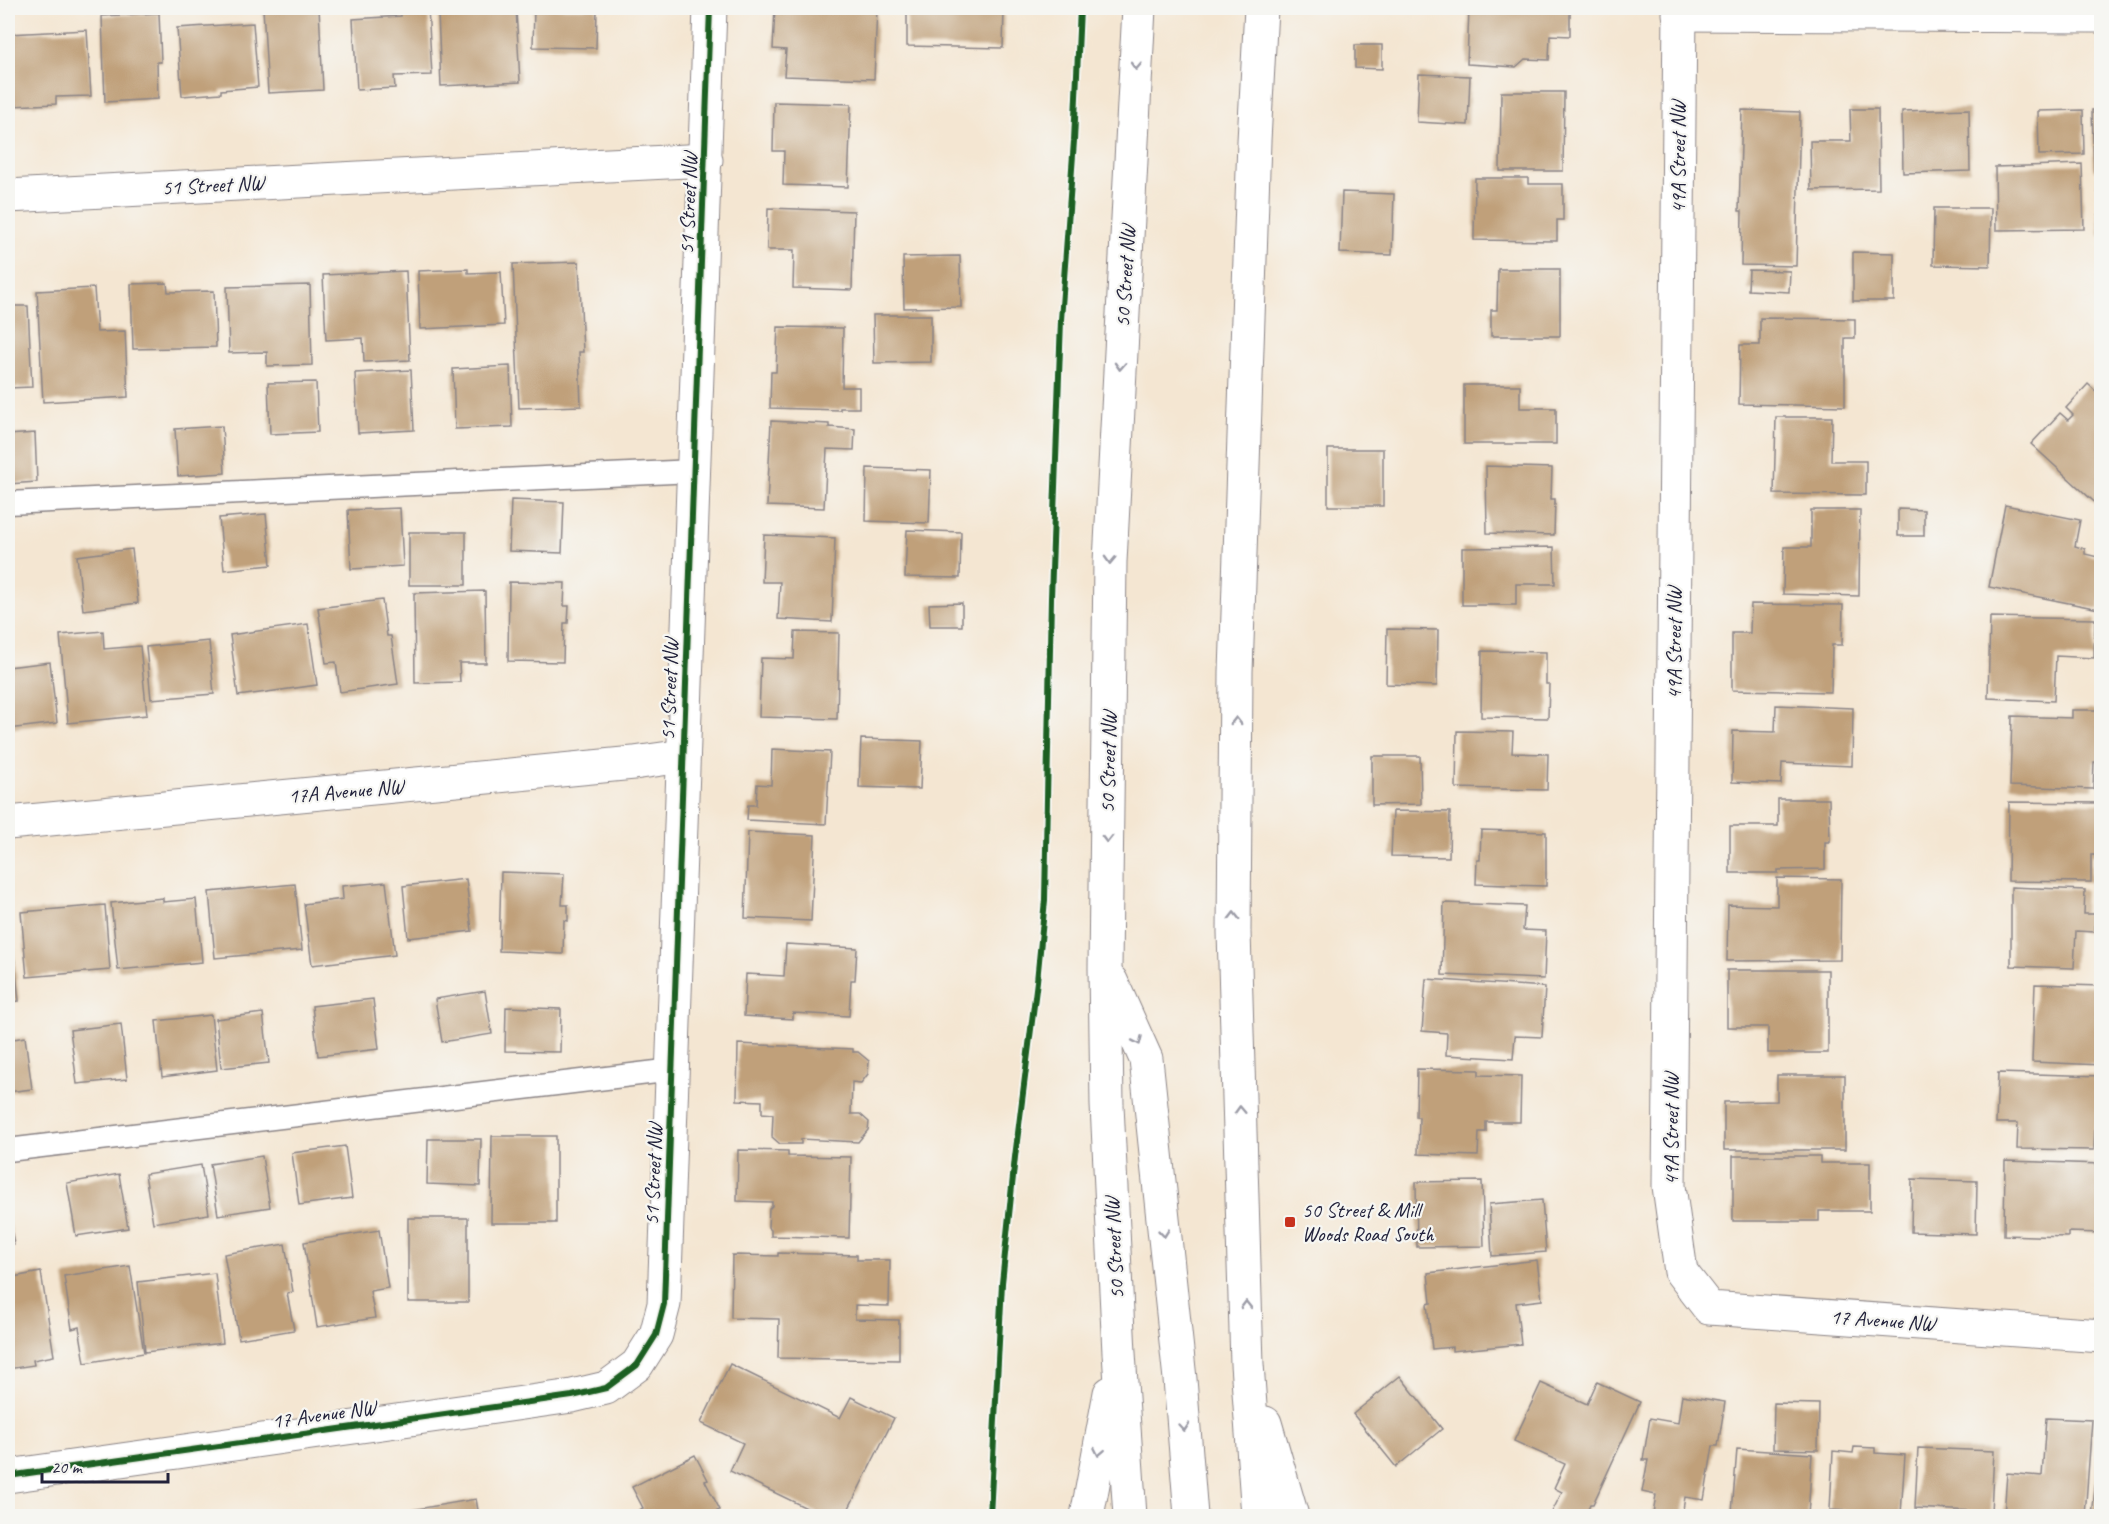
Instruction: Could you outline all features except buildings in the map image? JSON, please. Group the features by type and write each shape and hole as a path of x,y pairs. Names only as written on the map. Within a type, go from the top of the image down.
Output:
{"street":[{"name":"51 Street NW","path":"637,1365 656,1335 664,1304 710,8"},
{"name":"50 Street NW","path":"1130,1516 1119,1353 1107,1105 1105,968 1110,562 1139,8"},
{"path":"1258,1516 1247,1364 1234,932 1236,672 1261,8"},
{"name":"49A Street NW","path":"1682,1272 1669,1186 1679,11 2102,16"},
{"name":"51 Street NW","path":"8,196 706,160"},
{"name":"17A Avenue NW","path":"8,823 622,765 683,756"},
{"path":"1105,968 1146,1059 1180,1379 1191,1516"},
{"name":"17 Avenue NW","path":"1682,1272 1709,1308 2102,1336"},
{"path":"1087,1516 1119,1353"},
{"path":"1247,1364 1292,1516"},
{"name":"17 Avenue NW","path":"8,1476 572,1396 606,1388 637,1365"}],"lane":[{"path":"8,503 694,471"},
{"path":"8,1150 673,1070"}],"cycle path":[{"path":"8,1476 572,1396 606,1388 637,1365 656,1335 664,1304 710,8"},
{"path":"990,1516 1002,1283 1045,900 1051,598 1061,320 1074,141 1080,8"}],"place":[{"name":"50 Street & Mill Woods Road South","path":"1290,1222"}]}
